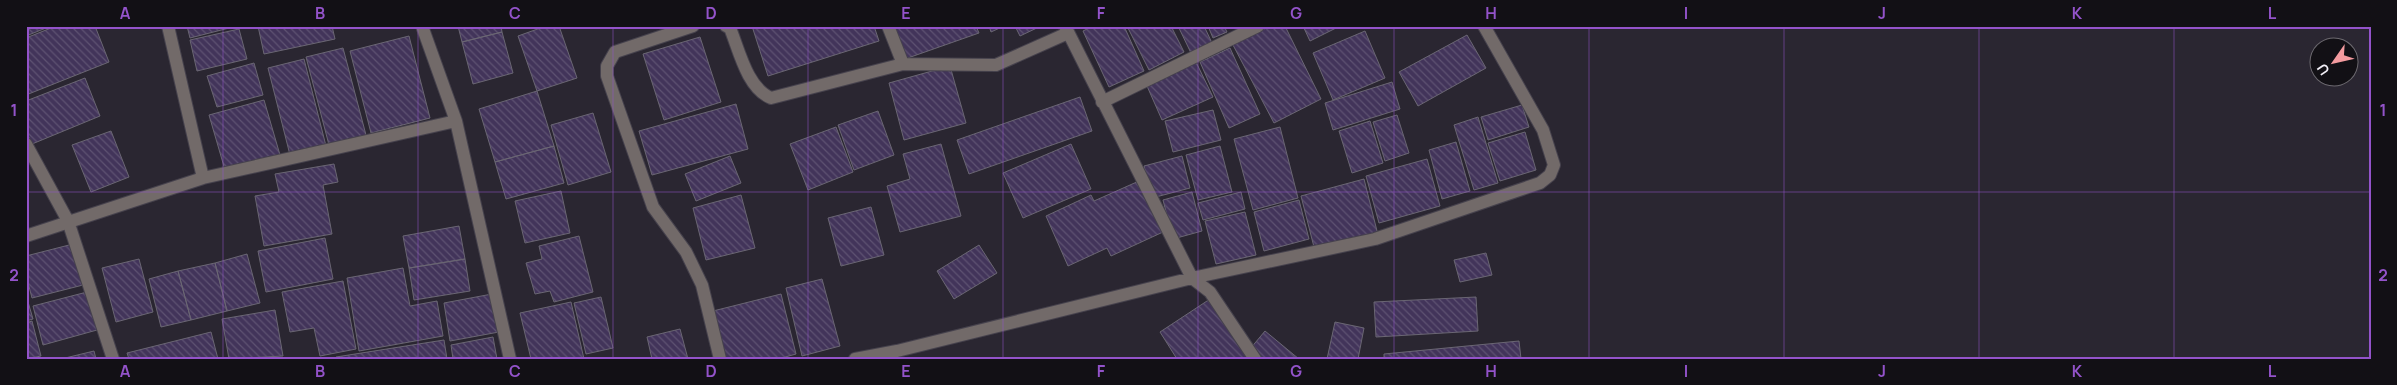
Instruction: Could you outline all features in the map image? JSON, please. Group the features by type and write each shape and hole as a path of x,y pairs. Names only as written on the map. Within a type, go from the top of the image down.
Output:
{"street":[{"path":"168,26 202,178"},
{"path":"422,26 456,121 510,359"},
{"path":"693,26 615,52 607,66 607,76 653,207 686,252 702,285 720,359"},
{"path":"726,26 730,28 747,70 757,87 764,96 771,98 904,64 996,64 1067,30 1192,278 1210,292 1255,359"},
{"path":"888,26 904,64"},
{"path":"1102,102 1258,26"},
{"path":"855,359 908,353 1192,278 1375,239 1540,183 1550,175 1554,165 1543,130 1484,26"},
{"path":"26,236 202,178 456,121"},
{"path":"26,144 68,221 113,359"}],"building":[{"path":"26,26 51,26 26,36"},
{"path":"56,26 95,26 109,62 26,95 26,38"},
{"path":"187,26 237,26 190,38"},
{"path":"258,26 332,26 335,39 264,54"},
{"path":"458,26 501,26 502,32 462,42"},
{"path":"546,26 559,26 577,78 537,91 518,36"},
{"path":"752,26 874,26 879,41 768,76"},
{"path":"893,26 976,26 979,33 905,59"},
{"path":"989,26 1004,26 991,32"},
{"path":"1015,26 1041,26 1020,36"},
{"path":"1093,26 1124,26 1144,71 1109,87 1083,31"},
{"path":"1127,26 1171,26 1184,52 1149,70"},
{"path":"1178,26 1204,26 1212,43 1191,53"},
{"path":"1208,26 1224,26 1227,32 1213,38"},
{"path":"1270,26 1285,26 1321,99 1274,123 1233,45"},
{"path":"1303,26 1340,26 1310,41"},
{"path":"239,29 247,59 197,71 190,40"},
{"path":"1365,31 1385,78 1333,100 1313,53"},
{"path":"502,32 513,73 473,84 462,42"},
{"path":"1467,35 1486,68 1418,106 1399,72"},
{"path":"409,36 430,118 371,133 350,51"},
{"path":"700,37 721,102 664,120 643,54"},
{"path":"343,48 366,135 329,145 306,57"},
{"path":"1230,48 1260,114 1229,128 1200,62"},
{"path":"304,59 326,146 290,155 268,68"},
{"path":"1196,62 1213,97 1162,120 1147,86"},
{"path":"254,63 263,95 217,107 207,76"},
{"path":"950,66 966,123 904,140 889,83"},
{"path":"85,78 100,116 32,144 26,131 26,101"},
{"path":"1392,82 1400,109 1333,130 1325,103"},
{"path":"537,91 554,146 495,162 479,109"},
{"path":"1080,97 1092,131 969,174 957,140"},
{"path":"264,100 280,155 225,170 209,115"},
{"path":"736,104 748,149 652,175 639,131"},
{"path":"1522,105 1529,127 1488,140 1481,117"},
{"path":"1213,110 1221,140 1173,152 1165,121"},
{"path":"878,111 894,155 854,170 838,125"},
{"path":"593,113 611,172 568,185 551,125"},
{"path":"1397,115 1409,153 1385,161 1373,122"},
{"path":"1478,117 1498,183 1474,190 1454,125"},
{"path":"1370,121 1383,163 1352,173 1339,131"},
{"path":"836,127 853,172 808,190 790,144"},
{"path":"1280,127 1298,198 1253,210 1234,139"},
{"path":"111,131 129,177 91,192 72,145"},
{"path":"1525,132 1536,170 1500,181 1488,143"},
{"path":"1456,142 1470,191 1442,199 1429,150"},
{"path":"941,144 961,216 900,232 887,186 910,179 903,154"},
{"path":"1071,144 1091,189 1023,218 1003,173"},
{"path":"554,146 564,183 506,199 495,162"},
{"path":"1220,146 1232,192 1198,200 1186,155"},
{"path":"730,156 741,183 696,201 685,174"},
{"path":"1182,156 1190,188 1152,198 1144,166"},
{"path":"1427,159 1440,206 1379,223 1366,176"},
{"path":"334,164 338,182 323,185 332,234 264,246 255,196 279,192 275,174"},
{"path":"1364,179 1378,235 1315,251 1301,196"},
{"path":"1139,181 1163,232 1111,256 1107,248 1068,266 1046,216 1091,195 1094,201"},
{"path":"561,191 570,233 525,243 515,201"},
{"path":"1192,192 1202,231 1173,239 1163,200"},
{"path":"1241,192 1245,209 1203,220 1198,203"},
{"path":"741,195 755,248 706,260 693,208"},
{"path":"1299,200 1309,239 1264,251 1254,212"},
{"path":"871,207 884,255 841,266 828,218"},
{"path":"1245,212 1256,255 1216,264 1205,221"},
{"path":"459,226 465,259 409,268 403,236"},
{"path":"579,236 593,292 554,302 550,291 535,294 526,263 542,259 539,246"},
{"path":"325,238 333,279 266,292 258,251"},
{"path":"73,244 83,285 32,298 26,275 26,256"},
{"path":"979,245 997,273 954,299 937,271"},
{"path":"1486,253 1492,275 1460,282 1454,260"},
{"path":"247,254 260,303 227,311 215,263"},
{"path":"139,259 153,312 116,322 102,268"},
{"path":"465,259 470,291 414,300 409,268"},
{"path":"215,263 227,311 191,320 178,271"},
{"path":"403,268 410,306 437,301 443,336 359,351 347,278"},
{"path":"178,271 191,320 161,327 149,279"},
{"path":"822,279 840,346 802,356 786,288"},
{"path":"343,281 356,349 320,356 314,328 290,332 282,292"},
{"path":"87,292 97,330 43,345 33,306"},
{"path":"492,294 499,332 450,341 444,303"},
{"path":"781,294 796,354 778,359 725,359 713,311"},
{"path":"26,295 33,319 26,321"},
{"path":"601,297 613,348 586,354 574,303"},
{"path":"1476,297 1478,331 1376,337 1374,302"},
{"path":"1210,299 1250,359 1177,359 1160,332"},
{"path":"571,302 584,359 531,359 520,313"},
{"path":"275,310 283,356 229,359 222,319"},
{"path":"32,321 41,356 26,359 26,323"},
{"path":"1335,322 1364,328 1358,359 1327,359"},
{"path":"680,329 688,359 652,359 647,337"},
{"path":"1265,331 1299,359 1263,359 1250,349"},
{"path":"211,332 218,359 129,359 127,353"},
{"path":"493,337 497,359 453,359 451,345"},
{"path":"444,340 447,359 336,359 336,357"},
{"path":"1519,341 1521,359 1384,359 1384,354"},
{"path":"94,351 96,359 61,359"}]}
